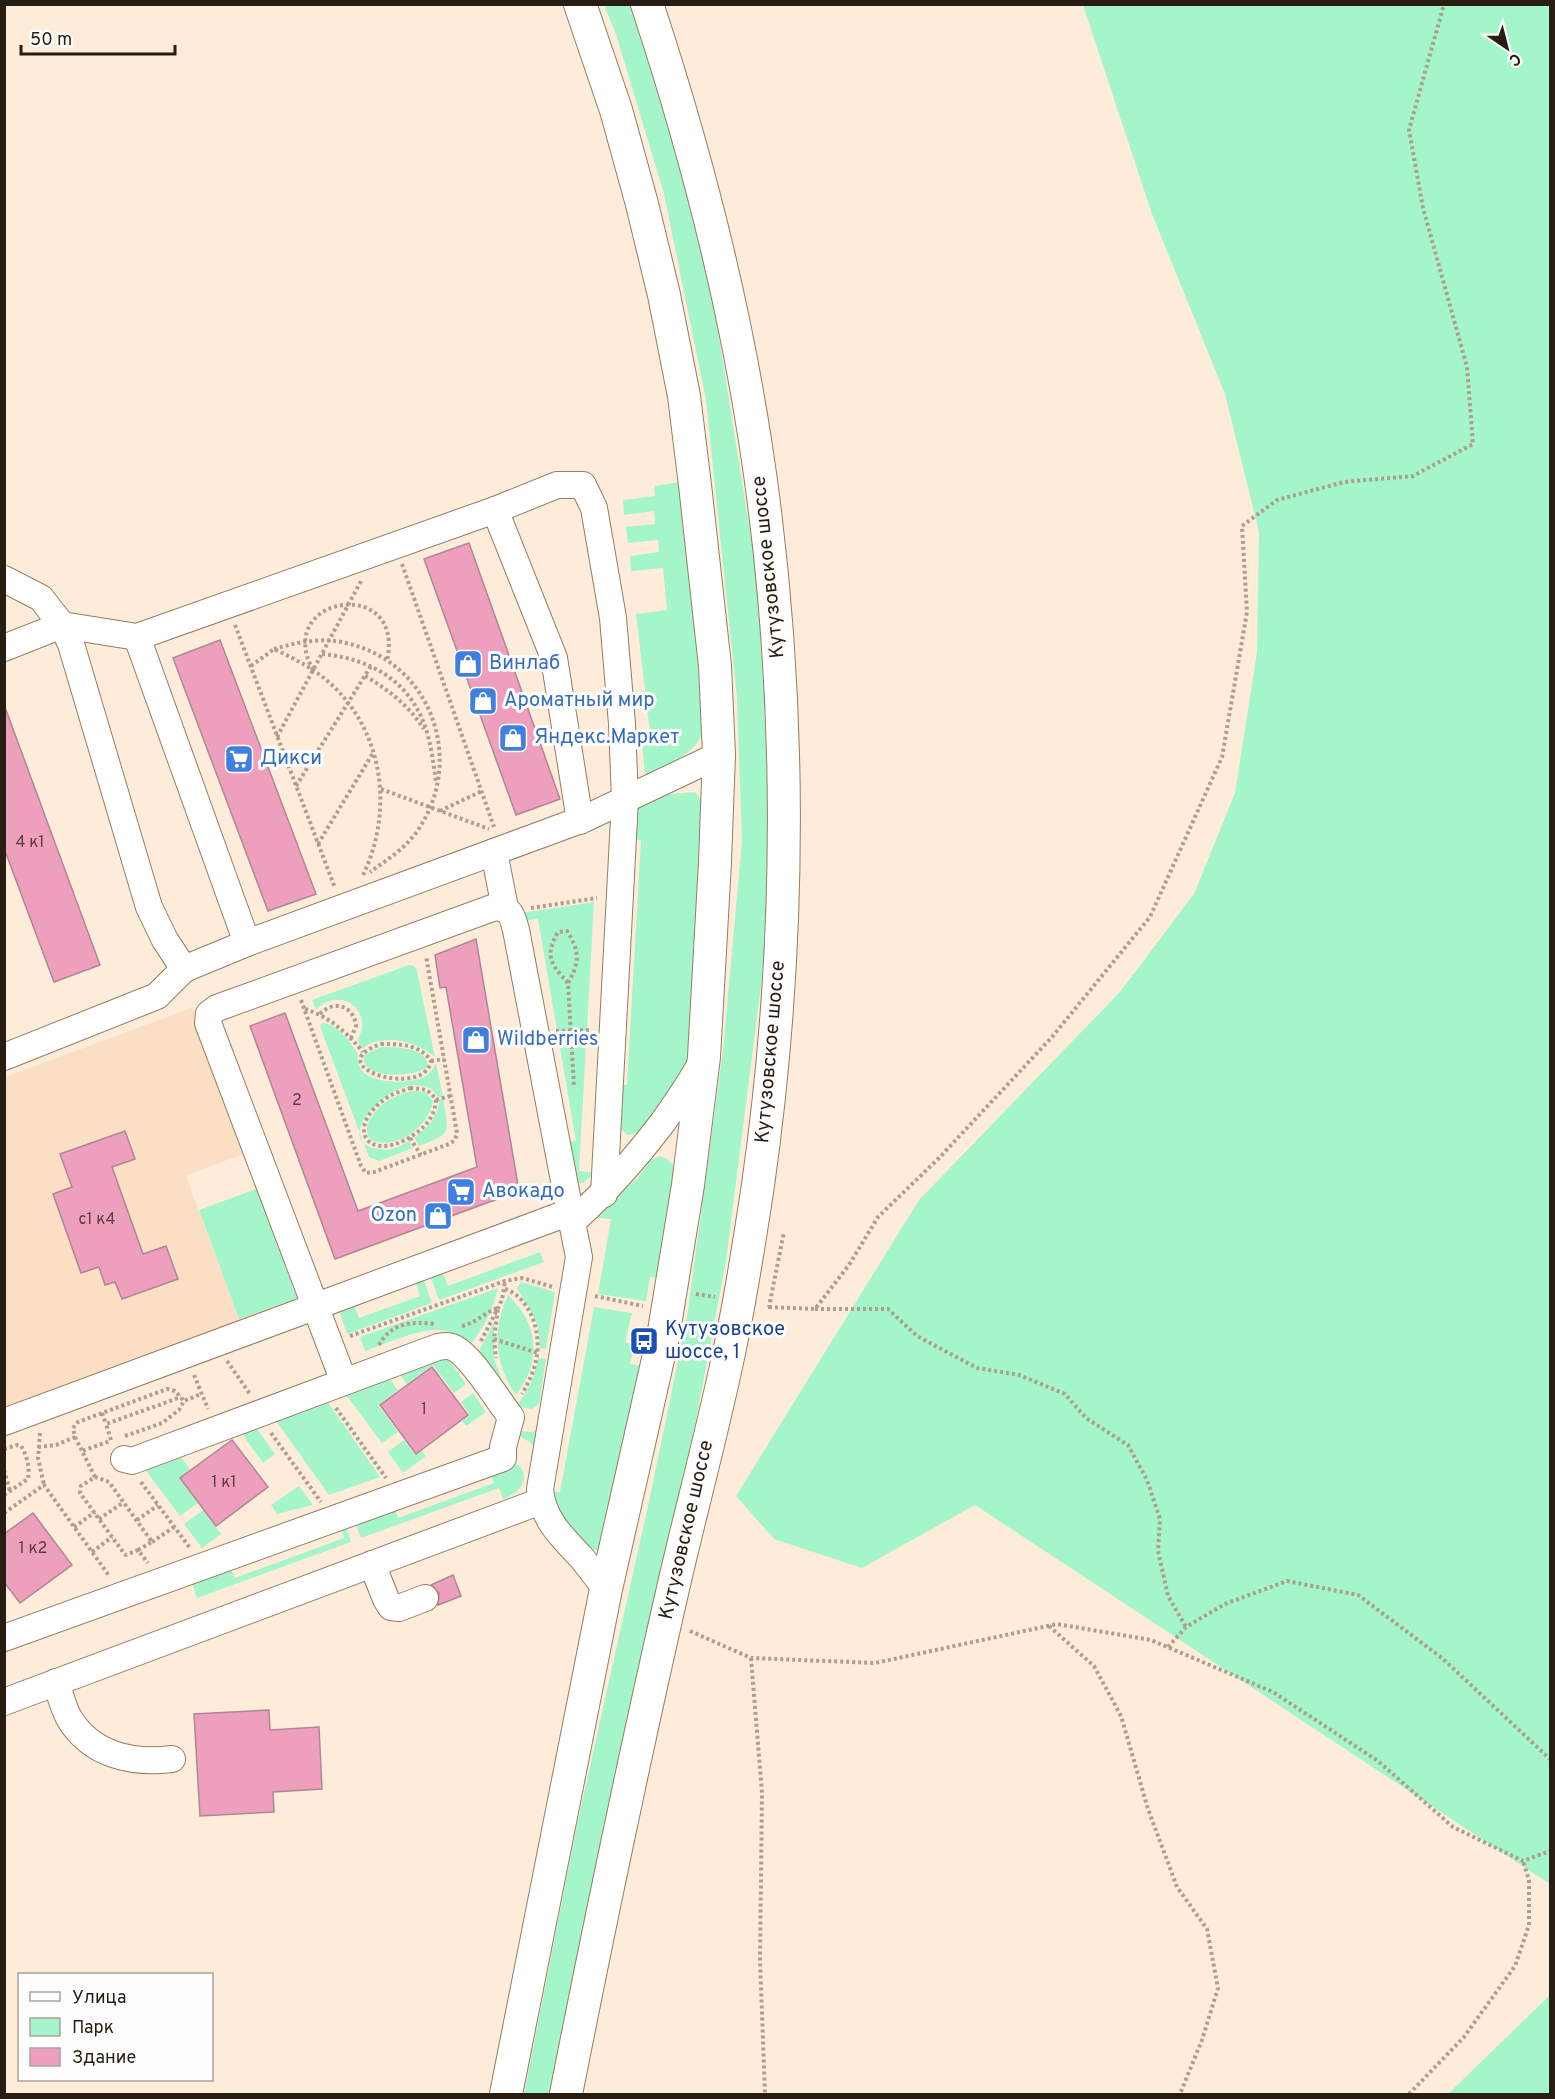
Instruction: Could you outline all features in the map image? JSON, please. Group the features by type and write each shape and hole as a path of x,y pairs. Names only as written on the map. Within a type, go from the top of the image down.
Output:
{"main road":[{"path":"506,2094 606,1589 663,1337 688,1185 704,1057 719,755 714,666 684,396 664,295 642,204 616,111 580,4"},
{"name":"Кутузовское шоссе","path":"566,2094 655,1666 731,1343 758,1187 775,1038 780,956 783,836 778,648 755,438 712,227 691,144 646,4"}],"lane":[{"path":"4,648 62,625 137,637 495,510 557,485 583,485 594,508 613,618 622,724 625,800 604,1194"},
{"path":"495,510 554,658 580,821"},
{"path":"4,579 41,598 62,625 71,644 149,907 165,940 184,969"},
{"path":"137,637 247,942"},
{"path":"7,1049 157,996 184,969 247,942 342,908 491,841 580,821 719,755"},
{"path":"491,841 536,1033 579,1257 566,1290 553,1412 540,1489 541,1501 554,1529 581,1557 606,1589"},
{"path":"339,1394 315,1307 208,1023 209,1014 217,1008 495,907 508,912"},
{"path":"4,1422 315,1307 571,1217 604,1194 633,1161 691,1083 704,1057"},
{"path":"118,1450 132,1461 216,1430 266,1421 339,1394 438,1347 448,1345 455,1347 467,1358 524,1421 537,1420 553,1412"},
{"path":"503,1458 503,1447 513,1410"},
{"path":"4,1638 503,1458 516,1455 529,1459 543,1469"},
{"path":"4,1702 541,1501"},
{"path":"372,1564 391,1607 399,1608 425,1598"},
{"path":"56,1682 68,1717 81,1734 102,1750 125,1758 151,1762 172,1759"}],"path":[{"path":"815,1309 849,1264 878,1217 939,1158 1052,1037 1150,916 1222,757 1246,612 1242,526 1277,500 1344,482 1413,476 1473,444 1467,367 1423,208 1409,130 1444,4"},
{"path":"278,737 349,603 387,548"},
{"path":"387,548 494,827"},
{"path":"313,670 308,661 306,641 309,627 317,616 335,605 349,603 360,605 379,618 386,627 389,638 387,661"},
{"path":"227,605 342,908"},
{"path":"251,666 274,649 306,641 345,642 368,650 407,677 422,696 433,717 439,741 441,765 431,807 417,832 401,850 361,879 378,836 381,813 381,789 374,752 362,723 333,686 313,670 274,649"},
{"path":"322,654 346,657 371,666 389,677 407,693 420,713 428,736 437,789"},
{"path":"296,786 371,666"},
{"path":"365,676 402,701 428,736"},
{"path":"318,844 374,752"},
{"path":"381,789 440,811 491,841"},
{"path":"440,811 482,791"},
{"path":"508,912 619,895"},
{"path":"568,983 552,965 551,944 558,932 567,931 577,947 576,968 568,983 574,1087"},
{"path":"293,980 361,1166 366,1173 421,1155 449,1144 455,1140 457,1133 425,950 420,934"},
{"path":"320,1014 336,1005 348,1009 356,1026 351,1038"},
{"path":"304,1008 327,1017 363,1052"},
{"path":"536,1033 571,1029 612,1030"},
{"path":"381,1044 400,1044 427,1054 431,1061 430,1069 423,1074 409,1078 390,1078 363,1069 360,1060 363,1052 381,1044"},
{"path":"431,1061 444,1059"},
{"path":"410,1088 426,1089 436,1100 433,1115 410,1138 391,1146 376,1146 365,1138 363,1131 375,1108 389,1096 410,1088"},
{"path":"436,1100 450,1096"},
{"path":"410,1138 421,1155"},
{"path":"770,1307 784,1232"},
{"path":"350,1336 505,1281 522,1278 650,1308"},
{"path":"481,1342 498,1308 505,1289 505,1281"},
{"path":"505,1289 515,1292 530,1312 535,1326 538,1353 531,1378 513,1410"},
{"path":"690,1293 719,1298"},
{"path":"759,1305 815,1309 888,1309 917,1336 977,1368 1020,1376 1065,1394 1086,1418 1128,1445 1147,1480 1160,1519 1158,1551 1168,1596 1186,1627"},
{"path":"497,1364 494,1339 498,1308"},
{"path":"494,1339 548,1356"},
{"path":"222,1356 323,1505"},
{"path":"190,1366 216,1430"},
{"path":"82,1451 75,1437 75,1424 167,1389 172,1389 184,1401 201,1394"},
{"path":"339,1394 389,1481"},
{"path":"106,1424 181,1397"},
{"path":"102,1413 118,1450 203,1566"},
{"path":"42,1427 38,1458 44,1485 114,1582"},
{"path":"39,1447 56,1445 75,1437"},
{"path":"4,1449 21,1446 28,1461 28,1479 4,1495"},
{"path":"28,1461 38,1458"},
{"path":"5,1471 10,1491"},
{"path":"152,1542 109,1482 95,1477 79,1490 126,1555 152,1542 174,1527"},
{"path":"4,1513 44,1485"},
{"path":"99,1519 124,1502"},
{"path":"137,1520 158,1505"},
{"path":"74,1527 94,1512"},
{"path":"92,1552 112,1537"},
{"path":"138,1550 152,1568"},
{"path":"1168,1647 1186,1627 1225,1604 1287,1581 1358,1595 1442,1658 1551,1759"},
{"path":"690,1631 751,1658 875,1663 1057,1624 1151,1640 1273,1692 1378,1761 1453,1827 1523,1861 1551,1851"},
{"path":"1048,1626 1094,1666 1115,1706 1148,1809 1177,1887 1207,1929 1218,1988 1202,2040 1180,2094"},
{"path":"751,1658 762,1793 760,1960 765,2094"},
{"path":"1409,2094 1464,2037 1515,1966 1529,1925 1529,1880 1523,1861"}],"shaded area":[{"path":"194,1007 248,1152 186,1176 240,1322 5,1409 5,1077"}],"green space":[{"path":"604,5 630,5 677,149 715,312 763,613 774,800 762,977 726,1261 681,1500 551,2094 524,2094 577,1825 650,1497 687,1317 723,1051 742,841 737,698 706,400 664,194 616,34"},
{"path":"1083,5 1550,5 1550,1884 975,1505 862,1568 774,1539 736,1496 919,1200 1120,992 1194,894 1235,793 1257,652 1259,532 1225,394 1152,214"},
{"path":"680,482 693,567 704,725 700,738 690,751 667,766 645,774 642,743 651,741 636,614 667,610 663,568 631,571 630,556 659,552 658,540 628,543 626,527 655,524 654,511 624,515 623,500 655,496 654,486"},
{"path":"695,792 705,804 693,1061 640,1133 627,1135 618,1126 617,1085 627,1085 641,840 632,839 632,810 670,794"},
{"path":"594,902 579,1171 595,1173 583,1183 574,1184 564,1143 576,1141 538,919 522,921 521,913"},
{"path":"409,965 414,966 417,971 435,1057 419,1047 400,1041 380,1041 362,1049 357,1040 362,1030 362,1020 352,1005 335,1000 325,1003 316,1010 312,1000"},
{"path":"323,1023 343,1034 358,1054 358,1064 363,1072 371,1077 393,1082 415,1080 428,1074 436,1063 443,1097 438,1097 431,1089 422,1086 412,1085 401,1088 381,1100 373,1108 361,1126 360,1133 321,1029 320,1025"},
{"path":"381,1047 402,1048 417,1052 423,1055 427,1067 420,1071 400,1075 378,1073 365,1063 364,1055"},
{"path":"410,1091 425,1092 433,1100 426,1119 411,1134 401,1139 381,1143 371,1140 367,1129 372,1116 392,1098"},
{"path":"443,1099 447,1119 446,1131 438,1138 419,1146 414,1138 431,1122 439,1100"},
{"path":"409,1141 413,1148 379,1161 369,1157 363,1142 373,1148 392,1149"},
{"path":"660,1156 678,1169 657,1278 650,1277 646,1301 598,1294 611,1219 599,1218 599,1213 638,1178 650,1160"},
{"path":"256,1189 297,1298 239,1319 199,1210"},
{"path":"540,1252 544,1262 439,1300 430,1275 442,1270 448,1286"},
{"path":"423,1278 432,1303 347,1334 338,1308 353,1303 359,1318 420,1296 415,1280"},
{"path":"521,1282 555,1292 546,1349 540,1348 536,1322 517,1288"},
{"path":"498,1288 488,1317 472,1343 450,1332 434,1330 404,1337 365,1351 360,1337"},
{"path":"508,1295 526,1318 533,1344 530,1369 516,1395 503,1371 498,1346 499,1321"},
{"path":"594,1307 632,1313 625,1342 634,1344 630,1364 643,1366 604,1544 598,1550 587,1550 564,1528 551,1492 560,1492"},
{"path":"494,1322 494,1359 506,1391 478,1353"},
{"path":"444,1358 449,1360 466,1384 454,1393 433,1365 407,1384 399,1374"},
{"path":"538,1358 546,1359 539,1404 532,1409 520,1407 519,1402 532,1381"},
{"path":"389,1378 398,1390 378,1405 398,1432 382,1443 347,1396 356,1390"},
{"path":"473,1393 486,1412 466,1426 462,1421 470,1415 461,1402"},
{"path":"327,1401 380,1477 329,1495 276,1421"},
{"path":"540,1428 535,1448 530,1442 517,1435 519,1431 532,1432"},
{"path":"257,1429 275,1454 263,1463 242,1434"},
{"path":"404,1440 415,1455 422,1451 426,1456 403,1473 388,1452"},
{"path":"180,1456 190,1469 179,1478 198,1503 180,1516 144,1468"},
{"path":"508,1460 522,1469 524,1474 521,1486 511,1496 503,1499 499,1488 361,1538 353,1517 392,1502 398,1518 494,1483 489,1467"},
{"path":"299,1486 313,1505 277,1514 271,1505"},
{"path":"203,1510 221,1534 202,1548 184,1524"},
{"path":"344,1520 351,1542 197,1598 190,1577 228,1563 235,1578 344,1538 339,1522"},
{"path":"1550,1995 1550,2094 1448,2094"}],"building":[{"path":"469,543 560,799 516,815 424,559"},
{"path":"220,640 316,894 268,911 173,658"},
{"path":"6,710 100,965 54,982 4,848 4,711"},
{"path":"476,939 519,1191 335,1259 250,1026 285,1013 358,1211 477,1167 446,987 440,988 435,955"},
{"path":"125,1131 135,1159 112,1167 143,1254 166,1246 178,1279 122,1299 115,1282 105,1285 99,1267 81,1273 53,1194 72,1187 60,1154"},
{"path":"432,1367 468,1415 416,1454 380,1405"},
{"path":"232,1440 268,1487 216,1526 180,1478"},
{"path":"33,1513 72,1565 20,1603 4,1582 4,1534"},
{"path":"453,1575 461,1596 438,1605 439,1593 431,1585"},
{"path":"269,1710 270,1730 319,1727 322,1789 273,1792 274,1812 200,1816 194,1714"}],"place":[{"name":"Винлаб","path":"468,664"},
{"name":"Ароматный мир","path":"483,701"},
{"name":"Яндекс.Маркет","path":"513,738"},
{"name":"Дикси","path":"239,759"},
{"name":"Wildberries","path":"476,1040"},
{"name":"Авокадо","path":"461,1192"},
{"name":"Ozon","path":"438,1216"},
{"name":"Кутузовское шоссе, 1","path":"644,1341"}]}
